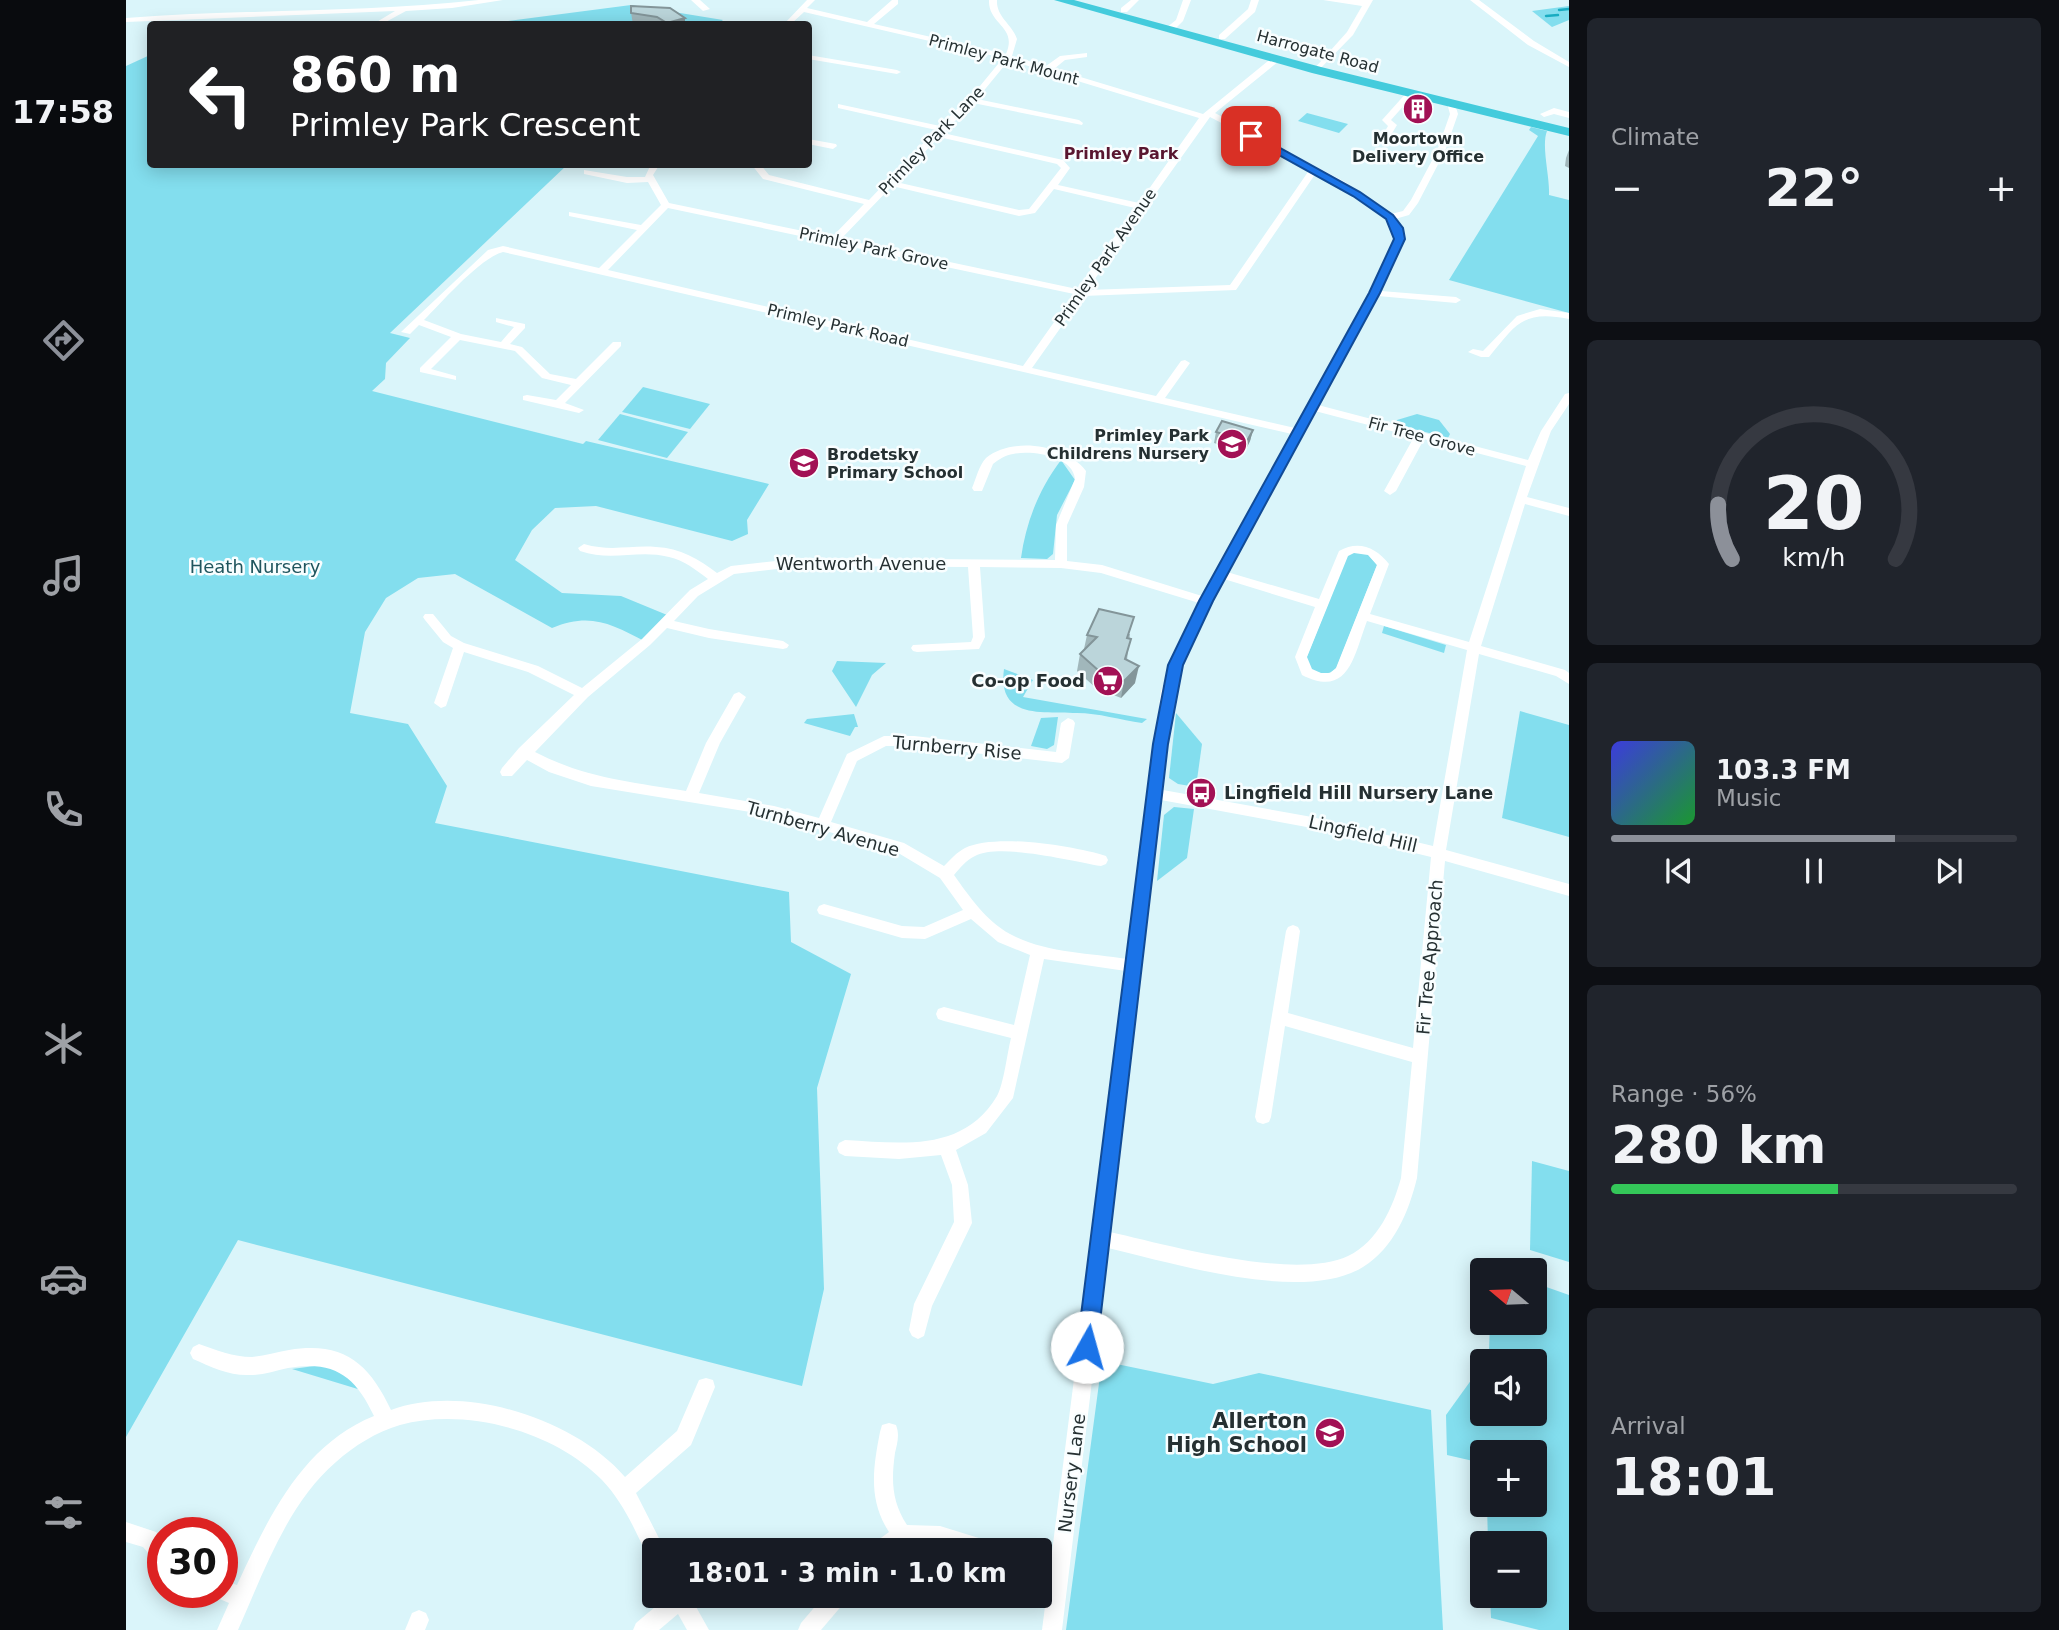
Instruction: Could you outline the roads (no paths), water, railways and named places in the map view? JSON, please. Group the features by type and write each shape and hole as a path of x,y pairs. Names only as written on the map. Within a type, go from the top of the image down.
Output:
{"highway":[{"name":"Harrogate Road","path":"1060,0 1222,37 1320,68"},
{"name":"Harrogate Road","path":"1087,0 1276,59 1489,107 1569,132"},
{"name":"Harrogate Road","path":"1413,90 1444,101 1544,114 1569,120"}],"street":[{"path":"126,20 292,11 404,9 499,0"},
{"path":"695,0 706,9"},
{"path":"790,21 811,0"},
{"path":"993,0 991,8 1013,34 1014,44 1007,57"},
{"path":"1124,10 1135,0"},
{"path":"1172,27 1186,0"},
{"path":"1222,37 1252,10 1255,0"},
{"path":"1327,0 1369,2"},
{"path":"1474,0 1531,43 1569,65"},
{"path":"868,25 895,2"},
{"path":"1320,68 1369,2"},
{"path":"383,21 404,9"},
{"name":"Primley Park Mount","path":"802,9 1007,57 1206,115 1314,170 1390,217"},
{"path":"287,21 292,11"},
{"path":"1048,69 1063,58 1084,55"},
{"name":"Primley Park Lane","path":"836,239 971,100 1007,57"},
{"path":"812,58 897,72"},
{"name":"Primley Park Avenue","path":"1026,369 1206,115 1276,59"},
{"path":"1385,138 1392,125 1385,120 1413,90"},
{"path":"971,100 1079,123"},
{"path":"1390,217 1406,213 1441,152 1454,114 1444,101"},
{"path":"841,106 1060,162 1066,168 1032,211 1019,213 890,183"},
{"path":"1544,114 1554,111 1569,115"},
{"path":"812,142 833,146"},
{"path":"602,271 666,205 650,179 653,168"},
{"path":"758,168 766,177 871,203"},
{"name":"Primley Park Grove","path":"666,205 1081,293 1233,288 1314,170"},
{"path":"587,172 627,180 650,179"},
{"path":"1052,186 1139,206"},
{"path":"572,214 643,228"},
{"name":"Nursery Lane","path":"1052,1630 1168,691 1175,665 1206,601 1375,293 1400,239 1398,228 1390,217"},
{"name":"Primley Park Road","path":"406,332 491,252 503,249 1298,432"},
{"path":"1375,293 1456,300"},
{"path":"1473,352 1485,355 1508,328 1530,311 1569,316"},
{"path":"500,320 521,326 504,345"},
{"path":"417,321 458,336 518,349 546,376 578,383"},
{"path":"452,378 424,370 458,336"},
{"path":"558,404 617,344"},
{"path":"591,348 608,352"},
{"path":"1159,399 1185,363"},
{"name":"Fir Tree Approach","path":"1100,1238 1267,1271 1322,1271 1354,1263 1374,1246 1403,1204 1409,1178 1439,852 1473,650 1532,464 1546,431 1569,396"},
{"path":"527,398 579,410"},
{"name":"Fir Tree Grove","path":"1312,407 1532,464"},
{"path":"1390,491 1421,435"},
{"path":"978,488 988,462 1010,450 1037,450 1072,464 1081,476 1081,485 1062,520 1061,564"},
{"path":"1521,499 1569,512"},
{"path":"584,548 612,555 664,551 685,557 715,578"},
{"path":"1352,549 1365,549 1378,555 1382,564 1342,670 1334,677 1320,678 1307,672 1300,662 1321,604 1343,554 1352,549"},
{"name":"Wentworth Avenue","path":"507,772 583,694 666,623 694,593 731,570 764,564 803,562 1061,564 1102,569 1206,601"},
{"path":"917,648 975,646 979,637 974,565"},
{"path":"1221,574 1321,604"},
{"path":"1363,616 1560,673 1569,679"},
{"path":"429,617 447,639 460,646 533,669 583,694"},
{"path":"666,623 694,633 726,635 783,645"},
{"path":"441,703 460,646"},
{"path":"691,797 713,743 739,697"},
{"name":"Turnberry Rise","path":"822,825 852,758 875,744 884,741 914,741 1062,758 1068,723"},
{"name":"Turnberry Avenue","path":"524,752 554,768 591,781 774,811 900,848 945,874 973,912 1003,938 1038,953 1134,966"},
{"name":"Lingfield Hill","path":"1154,793 1253,808 1439,852 1569,890"},
{"path":"945,874 970,852 981,849 1006,847 1101,860"},
{"path":"824,910 902,932 925,933 973,912"},
{"path":"1263,1117 1293,931"},
{"path":"845,1148 899,1151 947,1147 980,1128 1005,1098 1038,953"},
{"path":"944,1014 1019,1033"},
{"path":"1280,1018 1420,1057"},
{"path":"918,1330 923,1304 963,1223 960,1185 947,1147"},
{"path":"199,1353 247,1367 311,1355 339,1359 359,1373 374,1392 386,1420"},
{"path":"624,1491 684,1438 706,1387"},
{"path":"227,1630 305,1481 337,1450 386,1420 434,1410 471,1409 515,1420 578,1447 602,1466 624,1491 649,1538"},
{"path":"889,1432 880,1487 888,1517 902,1535"},
{"path":"126,1532 147,1538"},
{"path":"898,1538 902,1535 947,1538"},
{"path":"238,1595 243,1597"},
{"path":"643,1630 667,1608"},
{"path":"686,1608 699,1630"},
{"path":"808,1630 827,1608"}],"waterway":[{"path":"1559,10 1569,9"},
{"path":"1546,16 1558,15"}],"place":[{"name":"Moortown Delivery Office","path":"1418,109"},
{"name":"Primley Park Childrens Nursery","path":"1232,444"},
{"name":"Brodetsky Primary School","path":"804,463"},
{"name":"Co-op Food","path":"1108,681"},
{"name":"Lingfield Hill Nursery Lane","path":"1201,793"},
{"name":"Allerton High School","path":"1330,1433"}],"district":[{"name":"Primley Park","path":"1121,153"}],"park label":[{"name":"Heath Nursery","path":"255,567"}]}
